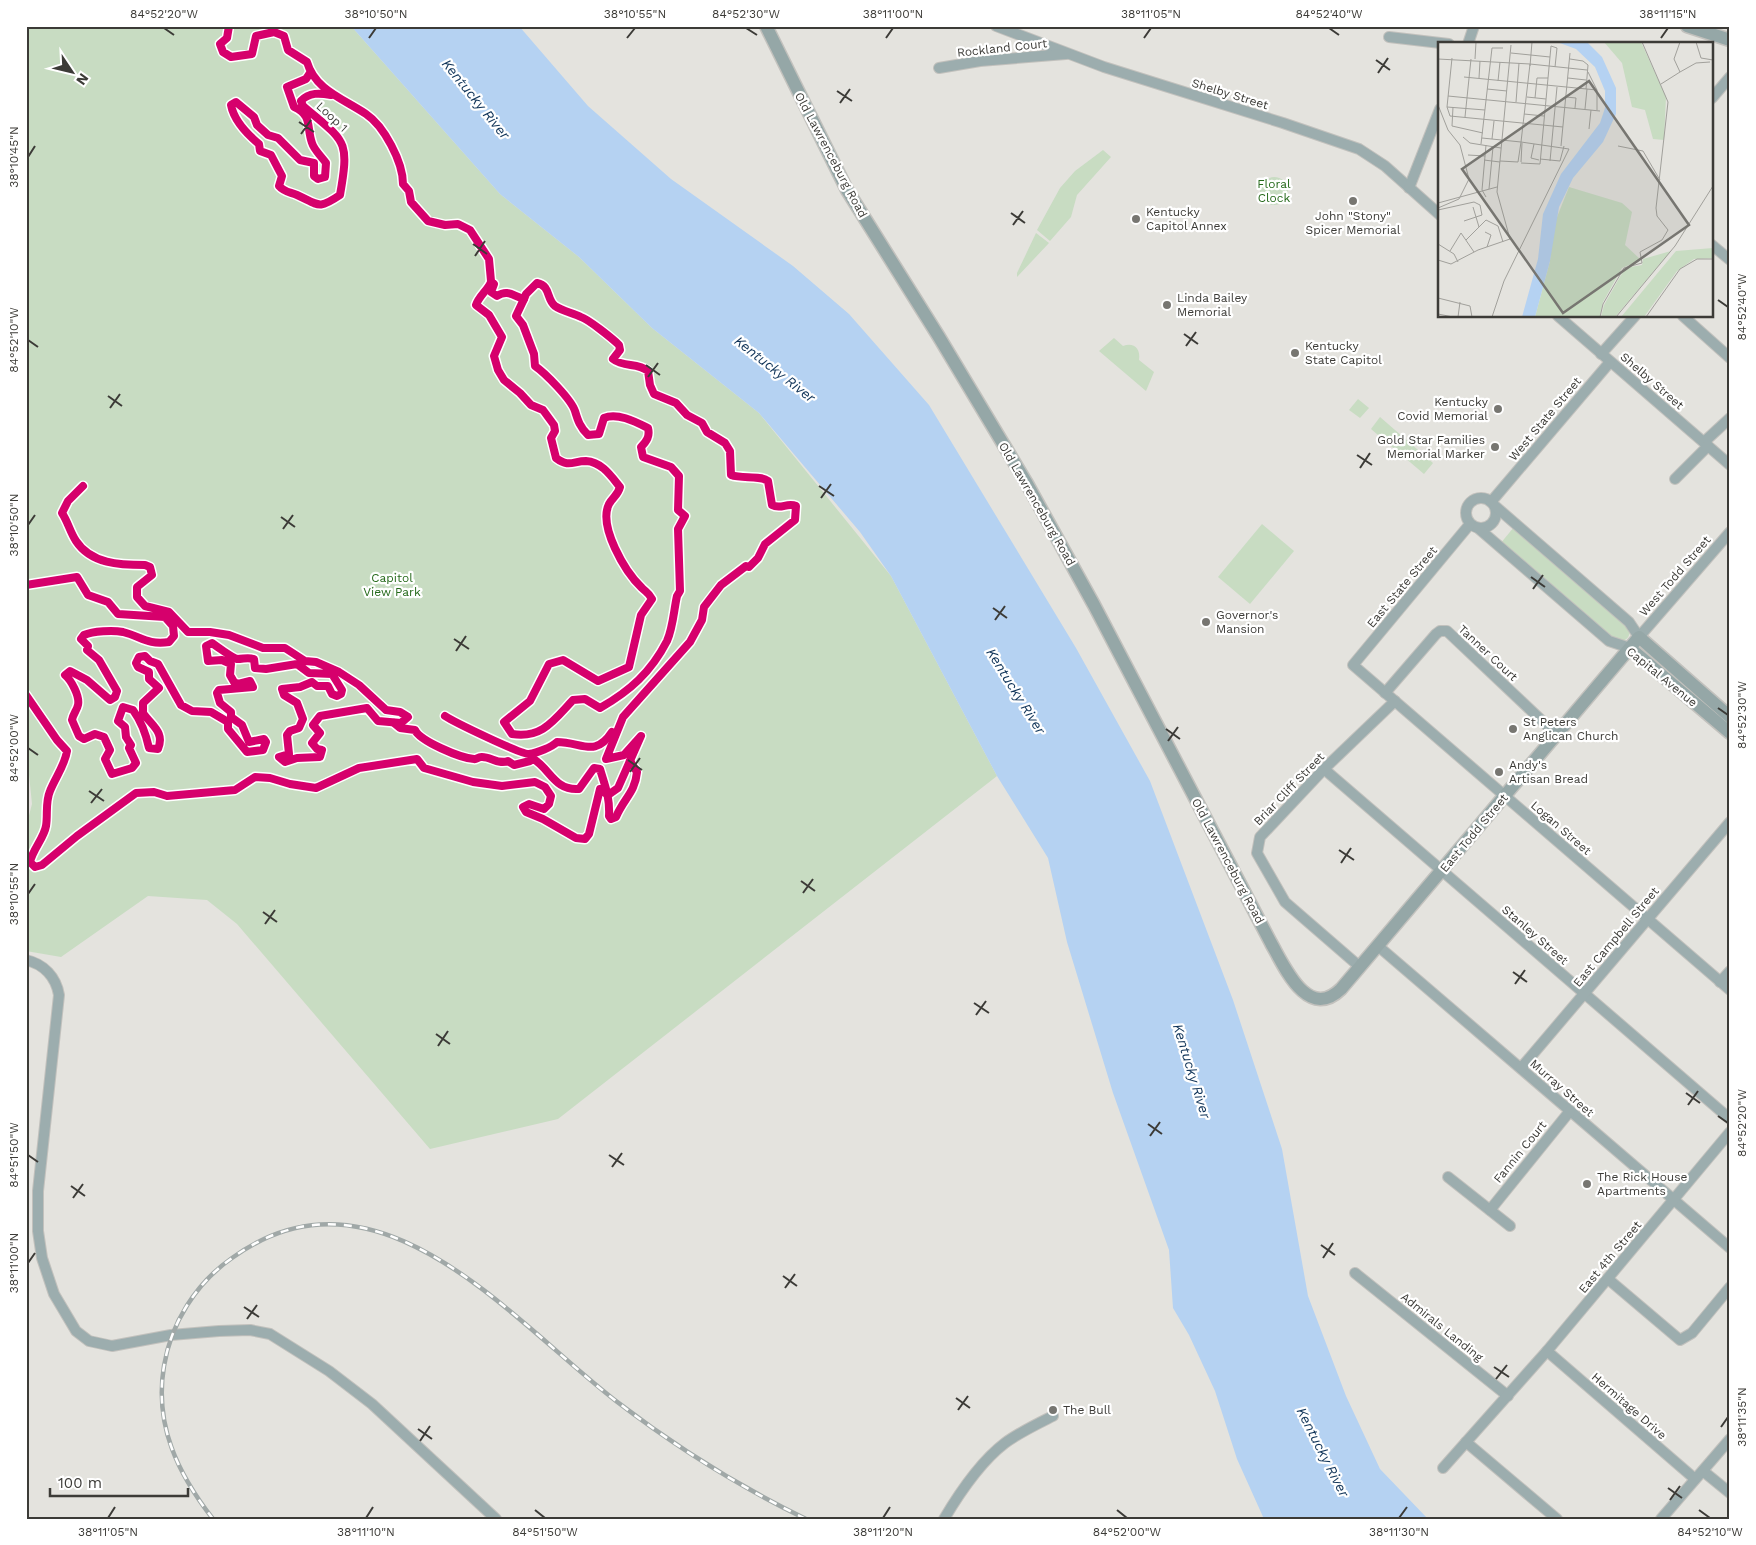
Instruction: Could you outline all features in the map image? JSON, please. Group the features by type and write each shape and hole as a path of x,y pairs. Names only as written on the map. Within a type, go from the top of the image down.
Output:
{"main road":[{"name":"Old Lawrenceburg Road","path":"766,26 846,190 939,337 1026,482 1094,605 1271,943 1298,986"},
{"path":"1688,26 1730,40"},
{"name":"East Todd Street","path":"1298,986 1308,996 1317,1000 1333,997 1639,637"},
{"name":"Capital Avenue","path":"1639,637 1730,716"},
{"name":"Capital Avenue","path":"1630,648 1730,733"}],"street":[{"name":"Shelby Street","path":"996,26 1067,54 1350,146 1373,157 1438,213"},
{"path":"1469,42 1474,26"},
{"path":"1389,36 1438,43"},
{"name":"Rockland Court","path":"939,68 966,62 1067,54"},
{"path":"1714,96 1730,77"},
{"path":"1409,188 1438,115"},
{"path":"1714,247 1730,260"},
{"name":"Shelby Street","path":"1560,318 1730,465"},
{"path":"1601,354 1633,318"},
{"path":"1685,318 1730,358"},
{"name":"West State Street","path":"1493,504 1500,492 1610,362"},
{"path":"1675,479 1730,418"},
{"path":"1482,498 1493,504 1496,516 1491,524 1474,526 1466,514 1470,502 1482,498"},
{"name":"Capital Avenue","path":"1493,504 1629,622 1639,637"},
{"name":"Capital Avenue","path":"1474,526 1609,641 1630,648"},
{"name":"East State Street","path":"1353,665 1474,526"},
{"name":"West Todd Street","path":"1639,637 1730,532"},
{"name":"Tanner Court","path":"1385,693 1436,634 1440,631 1447,631 1556,734"},
{"name":"Logan Street","path":"1353,665 1730,990"},
{"name":"Briar Cliff Street","path":"1360,967 1285,902 1257,853 1260,837 1324,769 1395,701"},
{"name":"Stanley Street","path":"1324,769 1730,1119"},
{"name":"East Campbell Street","path":"1521,1068 1730,822"},
{"name":"Murray Street","path":"1378,946 1730,1248"},
{"path":"26,960 41,966 50,974 56,984 59,995 38,1191 38,1231 48,1276 61,1306 76,1331 89,1341 112,1346 172,1335 218,1331 250,1330 270,1334 329,1371 372,1404 496,1519"},
{"path":"1720,982 1730,971"},
{"name":"Fannin Court","path":"1490,1210 1570,1111"},
{"name":"East 4th Street","path":"1508,1396 1730,1132"},
{"path":"1448,1178 1510,1226"},
{"name":"Admirals Landing","path":"1355,1273 1508,1396"},
{"path":"1608,1279 1680,1340 1692,1333 1730,1287"},
{"name":"Hermitage Drive","path":"1547,1351 1695,1479"},
{"path":"1443,1468 1508,1396"},
{"path":"944,1519 980,1469 996,1451 1013,1438 1053,1416"},
{"path":"1661,1519 1730,1439"},
{"path":"1466,1442 1557,1519"},
{"path":"1702,1470 1730,1493"}],"green space":[{"name":"Capitol View Park","path":"26,26 351,26 500,194 579,257 652,328 759,413 891,576 997,776 558,1119 430,1149 237,924 207,900 148,896 61,957 26,951 26,827 32,804 26,745"},
{"path":"1103,150 1111,157 1077,195 1071,217 1050,241 1037,230 1060,188 1075,171"},
{"name":"Floral Clock","path":"1274,177 1284,181 1288,191 1284,201 1274,205 1264,201 1260,191 1264,181"},
{"path":"1036,233 1049,243 1017,277 1017,273"},
{"path":"1114,338 1123,346 1130,345 1136,347 1139,352 1139,360 1154,372 1146,391 1099,351"},
{"path":"1358,399 1369,408 1360,418 1349,410"},
{"path":"1380,417 1433,463 1424,474 1371,429"},
{"path":"1262,524 1294,551 1250,604 1218,577"},
{"path":"1514,527 1627,624 1630,631 1627,638 1616,642 1500,544"}],"water":[{"name":"Kentucky River","path":"351,26 519,26 588,106 671,179 793,266 849,314 929,405 1076,648 1150,781 1233,1000 1282,1149 1308,1296 1346,1396 1380,1469 1428,1519 1264,1519 1237,1459 1215,1391 1189,1335 1173,1308 1169,1250 1113,1093 1067,942 1048,858 997,776 891,576 860,532 759,413 652,328 579,257 500,194"}],"railway":[{"path":"213,1519 200,1502 179,1466 166,1428 162,1388 167,1350 173,1334 187,1305 207,1279 232,1258 286,1231 338,1225 389,1235 439,1259 486,1292 616,1401 661,1434 708,1465 806,1519"}],"cycle path":[{"name":"Loop 1","path":"26,695 57,740 67,751 48,795 45,830 30,862 35,867 42,865 77,836 136,793 154,792 167,796 235,790 255,777 270,778 290,784 316,788 359,768 417,759 424,768 473,782 502,786 535,782 545,787 551,796 549,804 544,809 529,804 523,807 526,812 543,819 576,838 585,839 589,834 600,789 608,795 618,788 641,736 624,755 606,759 623,717 690,642 702,620 704,607 721,585 746,566 749,567 758,558 765,544 795,520 796,506 778,507 772,505 768,481 731,475 730,451 725,443 707,432 702,423 687,415 676,403 654,394 650,385 648,371 644,368 617,362 613,359 620,350 619,345 600,329 584,319 555,306 544,287 537,283 526,294 524,299 507,293 497,296 491,292 494,284 491,281 489,259 470,230 458,224 445,225 428,221 411,202 409,191 403,184 400,165 396,155 379,127 366,114 323,87 316,80 307,62 288,50 284,36 274,32 256,36 252,54 231,57 223,52 220,44 227,38 229,26"},
{"name":"Loop 1","path":"310,73 306,79 287,87 294,107 304,114 308,122 313,146 326,163 325,177 318,179 314,176 314,163 300,160 278,138 268,135 257,125 254,117 236,102 231,105 238,122 259,144 260,151 271,155 282,176 279,186 285,191 318,204 327,203 340,195 344,151 336,135 303,106 301,101 311,95 331,95"},
{"path":"491,282 476,305 489,315 502,337 494,356 498,370 504,380 531,405 543,410 554,425 555,431 551,438 556,458 564,463 586,461 597,464 606,470 620,487 609,504 607,513 610,536 628,571 652,599 641,615 629,667 598,681 563,660 549,664 530,701 504,722 512,734 522,735 532,734 547,726 573,700 585,699 600,708 630,688 654,662 669,636 677,596 680,591 678,529 685,516 678,510 679,476 671,467 643,457 641,447 648,438 648,428 626,418 609,416 604,418 599,434 588,435 581,427 573,406 551,380 535,366 534,354 523,325 516,316 524,299"},
{"path":"26,585 77,577 88,595 108,602 118,614 165,617 173,626 174,636 169,642 161,643 119,631 84,635 81,639 88,646 87,650 99,660 117,691 115,697 110,700 87,680 70,671 65,675 78,697 78,705 72,720 79,736 84,739 95,734 104,737 110,750 105,759 112,774 132,768 136,763 129,748 131,745 126,737 125,727 118,721 123,707 133,710 136,714 143,728 149,748 158,749 160,743 159,734 143,713 143,703 159,688 149,679 149,672 138,667 136,663 139,657 145,656 150,661 158,664 181,705 192,711 211,712 228,722 228,729 247,752 263,750 266,742 264,739 249,742 242,725 231,717 231,712 220,703 217,693 219,690 253,687 250,681 238,684 234,682 230,675 231,664 222,660 208,661 206,646 212,643 237,659 254,659 255,668 266,669 297,664 309,673 332,674 342,690 341,694 337,696 332,694 328,686 317,686 312,682 300,687 282,689 284,695 297,703 303,719 299,728 290,731 287,735 289,754 279,757 285,762 297,758 320,757 322,750 317,749 312,743 320,733 313,725 320,716 367,708 378,721 401,723 408,717 400,712 386,710 359,685 339,672 316,662 305,661 285,648 263,648 229,635 210,632 188,632 169,612 145,606 137,597 137,587 152,575 150,567 107,562 98,559 82,549 74,538 62,513 68,501 83,486"},
{"path":"445,716 501,744 529,754 544,750 557,742 594,747 600,745 612,732"},
{"path":"394,723 400,728 415,730 432,744 468,758 484,757 501,762 508,761 514,765 530,761 532,758 558,783 571,789 579,789 594,768 600,769 607,792 609,816 611,819 616,817 632,790 636,779 637,772 630,761"}],"place":[{"name":"John \"Stony\" Spicer Memorial","path":"1353,201"},
{"name":"Kentucky Capitol Annex","path":"1136,219"},
{"name":"Linda Bailey Memorial","path":"1167,305"},
{"name":"Kentucky State Capitol","path":"1295,353"},
{"name":"Kentucky Covid Memorial","path":"1498,409"},
{"name":"Gold Star Families Memorial Marker","path":"1495,447"},
{"name":"Governor's Mansion","path":"1206,622"},
{"name":"St Peters Anglican Church","path":"1513,729"},
{"name":"Andy's Artisan Bread","path":"1499,772"},
{"name":"The Rick House Apartments","path":"1587,1184"},
{"name":"The Bull","path":"1053,1410"}]}
